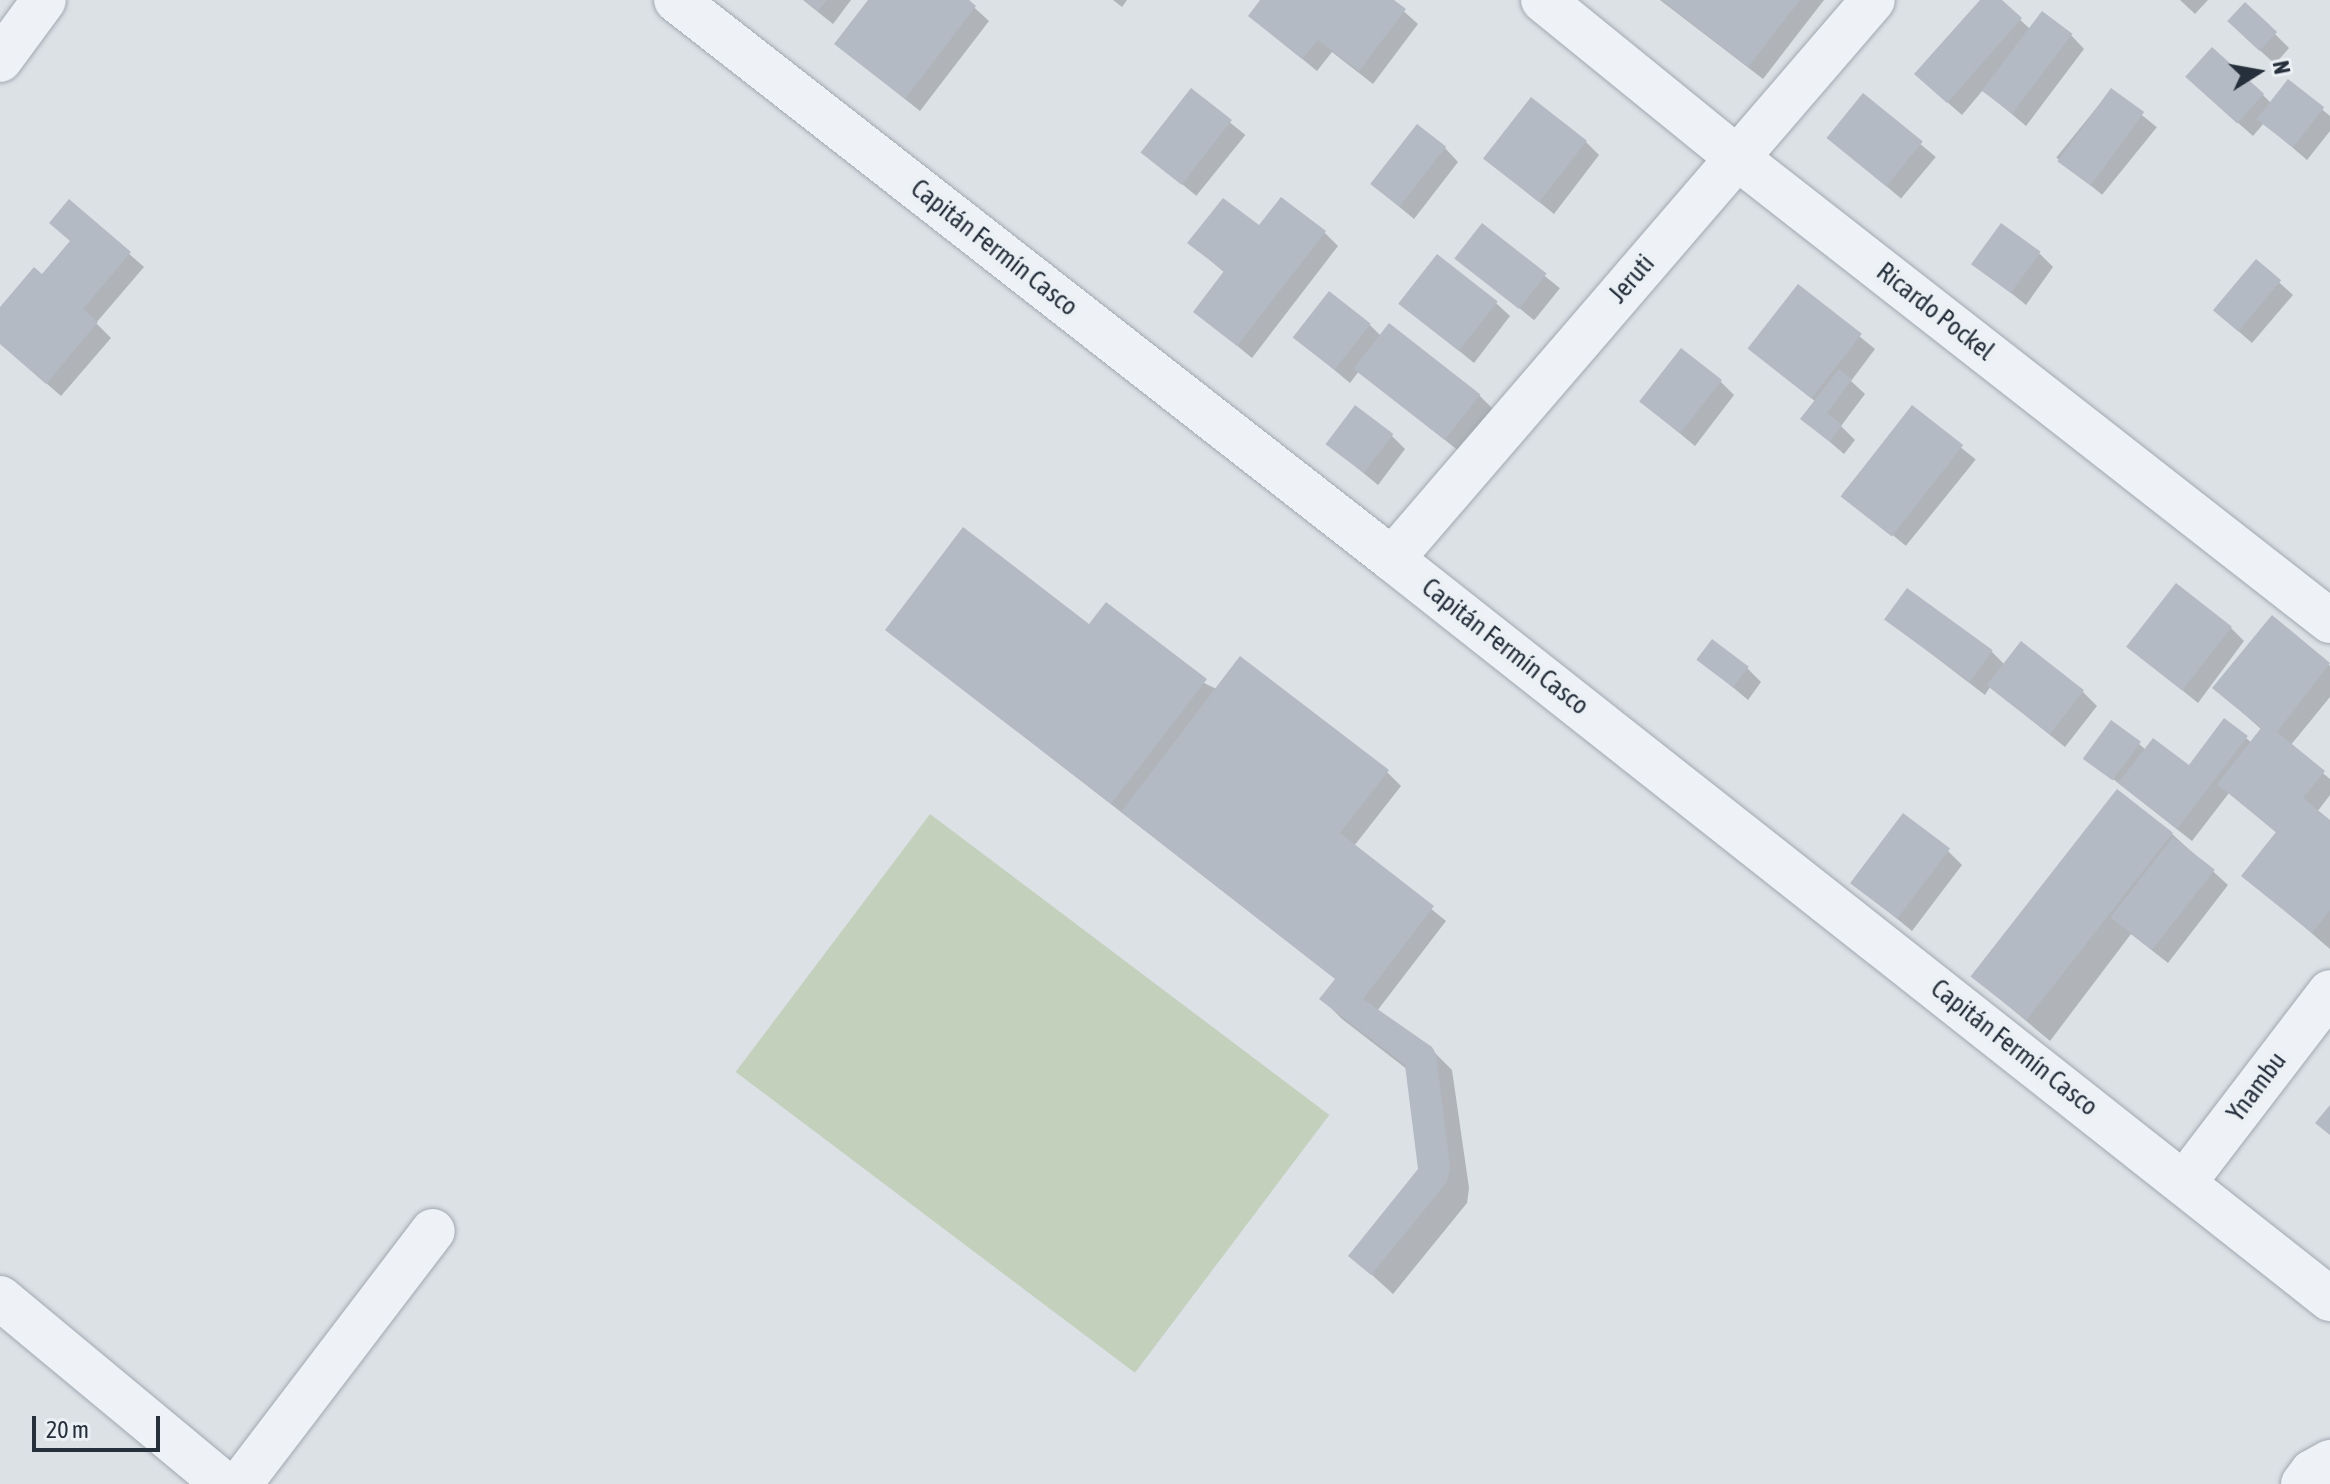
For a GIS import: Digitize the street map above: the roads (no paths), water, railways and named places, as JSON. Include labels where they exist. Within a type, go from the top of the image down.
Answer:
[{"type":"street","points":[[0,60],[44,0]]},
{"type":"street","name":"Capitán Fermín Casco","points":[[676,0],[1392,559],[2330,1299]]},
{"type":"street","name":"Ricardo Pockel","points":[[1543,0],[1736,157],[2330,621]]},
{"type":"street","name":"Jeruti","points":[[1392,559],[1873,0]]},
{"type":"street","name":"Ynambu","points":[[2184,1183],[2330,992]]},
{"type":"street","points":[[240,1484],[433,1231]]},
{"type":"street","points":[[0,1298],[224,1484]]},
{"type":"street","points":[[2303,1484],[2312,1472],[2330,1462]]}]
